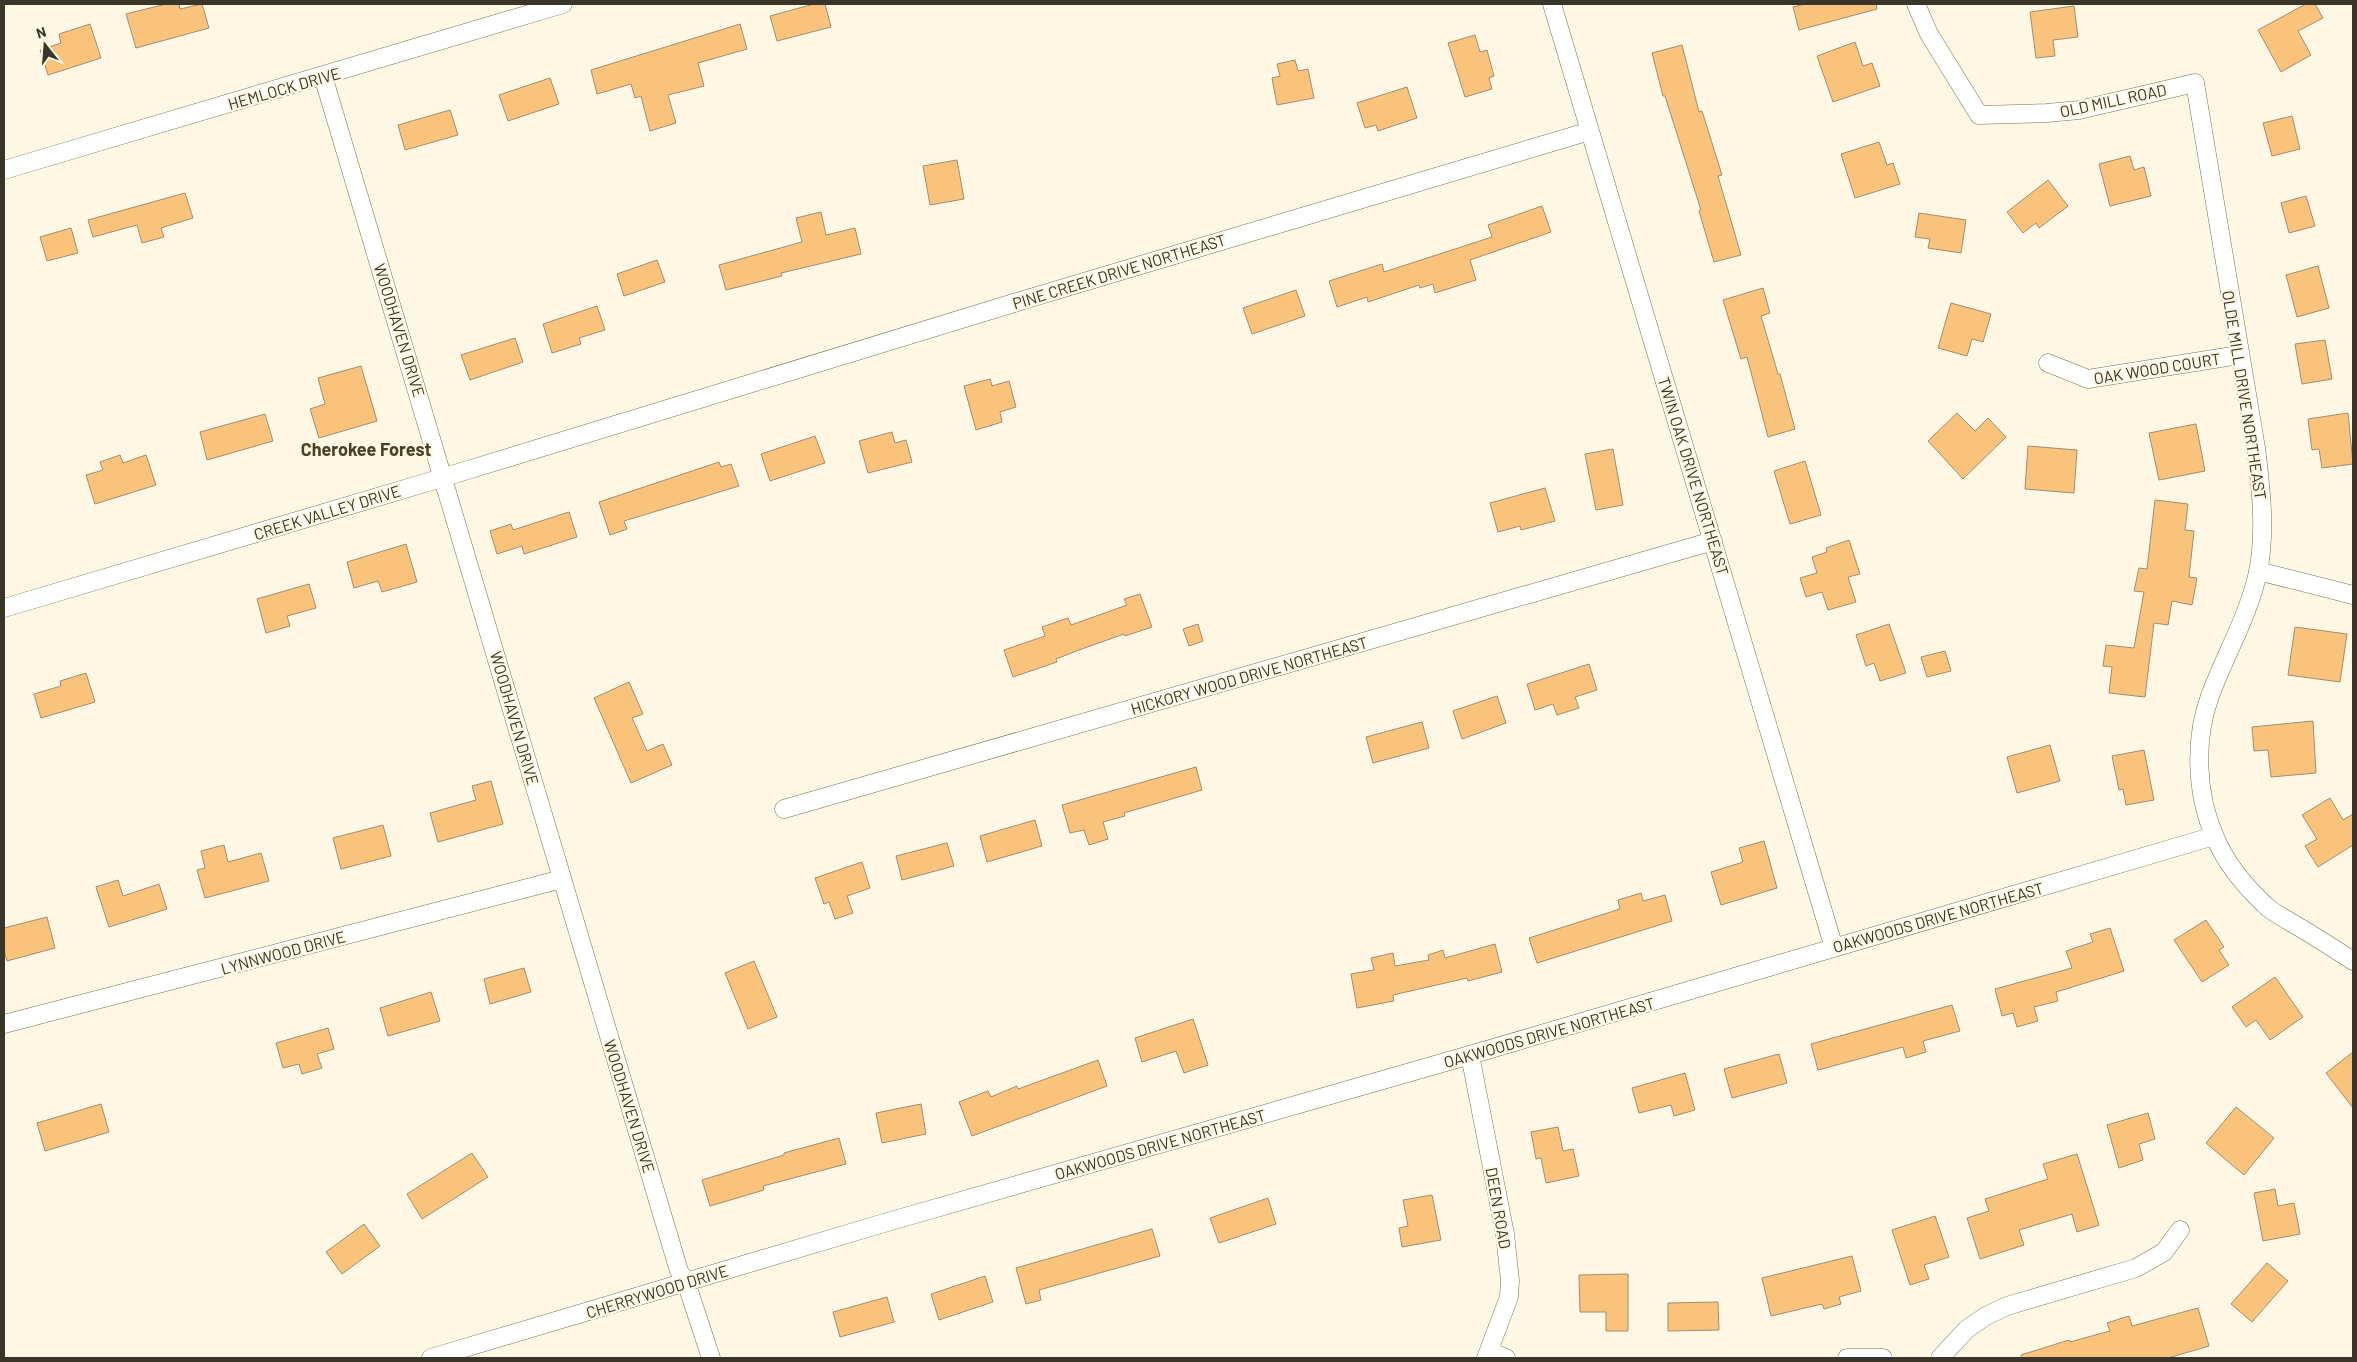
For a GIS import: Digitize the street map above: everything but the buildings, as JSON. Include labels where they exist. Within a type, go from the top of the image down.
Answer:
[{"type":"street","name":"HEMLOCK DRIVE","points":[[4,170],[563,4]]},
{"type":"street","name":"TWIN OAK DRIVE NORTHEAST","points":[[1552,4],[1834,948]]},
{"type":"street","name":"OLD MILL ROAD","points":[[1916,4],[1929,34],[1980,115],[2078,110],[2195,83]]},
{"type":"street","name":"WOODHAVEN DRIVE","points":[[324,76],[445,477],[679,1271],[686,1282],[711,1358]]},
{"type":"street","name":"OLDE MILL DRIVE NORTHEAST","points":[[2195,83],[2256,448],[2262,495],[2258,571],[2250,598],[2209,698],[2201,731],[2199,764],[2204,799],[2214,836],[2237,875],[2265,906],[2353,961]]},
{"type":"street","name":"PINE CREEK DRIVE NORTHEAST","points":[[649,414],[1590,131]]},
{"type":"street","name":"OAK WOOD COURT","points":[[2048,363],[2088,379],[2239,355]]},
{"type":"street","name":"CREEK VALLEY DRIVE","points":[[4,608],[445,477],[649,414]]},
{"type":"street","name":"HICKORY WOOD DRIVE NORTHEAST","points":[[784,810],[1713,541]]},
{"type":"street","points":[[2258,571],[2353,595]]},
{"type":"street","name":"OAKWOODS DRIVE NORTHEAST","points":[[884,1222],[1470,1055],[2214,836]]},
{"type":"street","name":"LYNNWOOD DRIVE","points":[[4,1024],[562,879]]},
{"type":"street","name":"DEEN ROAD","points":[[1470,1055],[1505,1234],[1510,1281],[1509,1297],[1488,1354]]},
{"type":"street","name":"CHERRYWOOD DRIVE","points":[[431,1358],[884,1222]]},
{"type":"street","points":[[1940,1358],[1966,1329],[1986,1316],[2007,1306],[2136,1268],[2164,1252],[2180,1230]]},
{"type":"street","points":[[1488,1354],[1506,1358]]},
{"type":"street","points":[[1847,1358],[1883,1358]]},
{"type":"district","name":"Cherokee Forest","points":[[366,449]]}]
